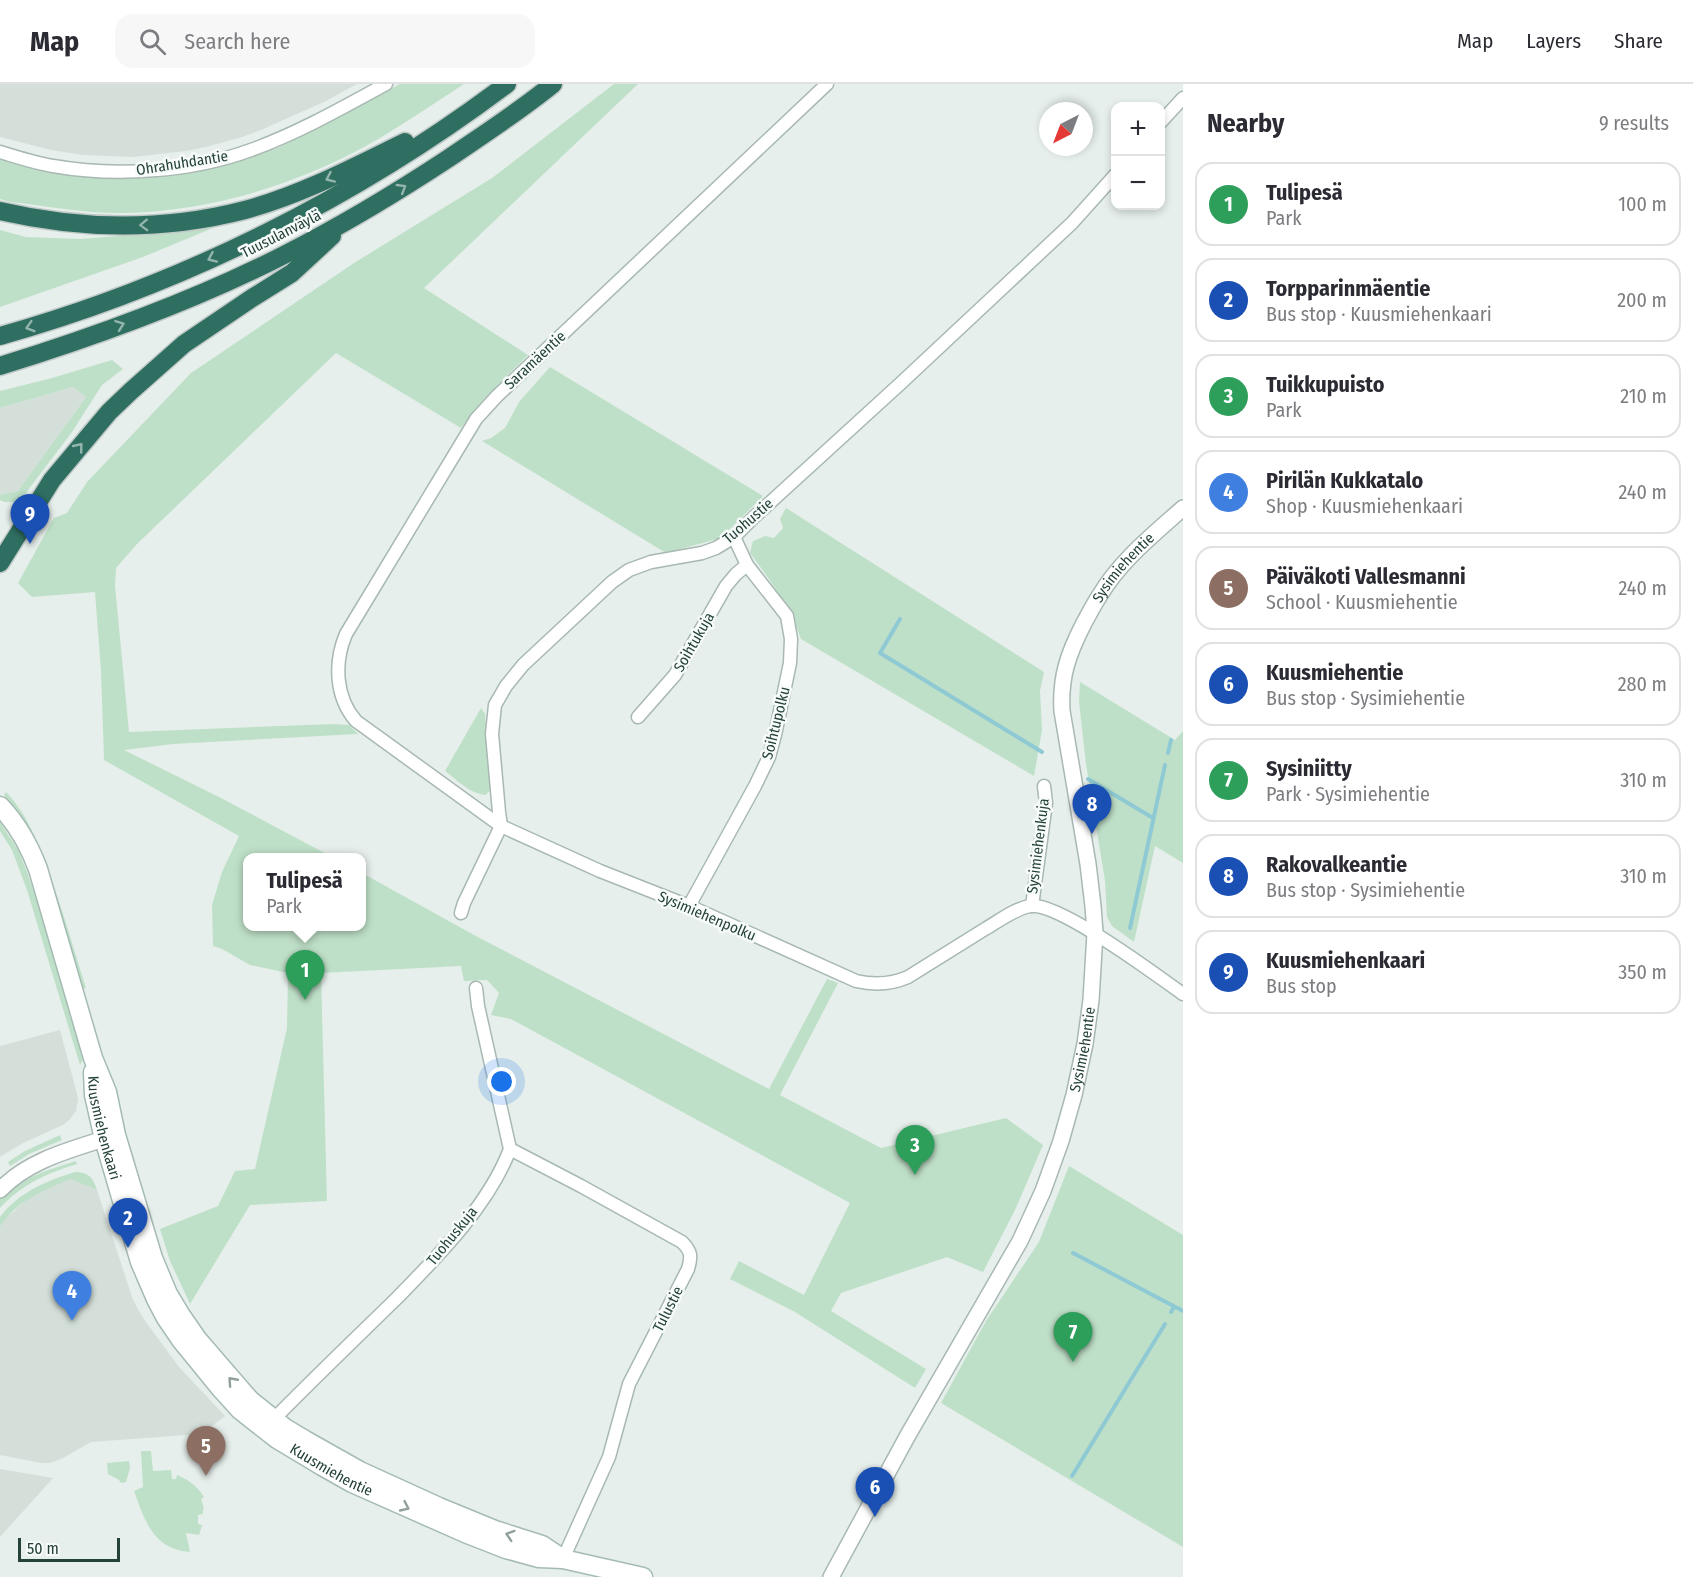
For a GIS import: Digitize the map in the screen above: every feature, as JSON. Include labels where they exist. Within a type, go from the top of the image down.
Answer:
[{"type":"highway","name":"Tuusulanväylä","points":[[0,336],[110,301],[232,249],[339,194],[394,162],[477,107],[507,84]]},
{"type":"highway","name":"Tuusulanväylä","points":[[0,366],[119,326],[194,296],[284,255],[408,184],[492,129],[553,84]]},
{"type":"highway","points":[[0,211],[67,224],[114,226],[173,224],[213,217],[247,209],[303,189],[477,107]]},
{"type":"highway","points":[[0,563],[52,480],[87,436],[123,398],[184,344],[292,273],[352,218]]},
{"type":"main road","name":"Kuusmiehenkaari","points":[[0,806],[20,831],[38,869],[93,1058],[107,1092],[110,1137],[153,1258],[162,1297]]},
{"type":"main road","name":"Kuusmiehentie","points":[[162,1297],[180,1314],[198,1340],[269,1424],[305,1440],[360,1471],[470,1521],[542,1545],[563,1559],[643,1577]]},
{"type":"street","name":"Ohrahuhdantie","points":[[0,152],[51,166],[105,171],[139,171],[219,160],[283,137],[326,117],[386,84]]},
{"type":"street","name":"Saramäentie","points":[[343,701],[338,664],[340,648],[346,634],[476,419],[497,396],[827,84]]},
{"type":"street","points":[[1165,118],[1183,98]]},
{"type":"street","name":"Tuohustie","points":[[501,826],[492,734],[495,705],[506,686],[523,665],[612,582],[629,570],[651,562],[702,554],[734,537],[1067,227],[1111,179]]},
{"type":"street","name":"Sysimiehentie","points":[[831,1577],[925,1405],[1020,1241],[1043,1191],[1064,1132],[1085,1044],[1091,1000],[1095,933],[1088,864],[1062,711],[1061,695],[1067,660],[1072,645],[1106,586],[1134,554],[1183,508]]},
{"type":"street","name":"Soihtupolku","points":[[689,906],[769,757],[790,663],[791,639],[787,616],[747,565],[734,537]]},
{"type":"street","name":"Soihtukuja","points":[[638,717],[675,675],[726,586],[747,565]]},
{"type":"street","name":"Sysimiehenpolku","points":[[343,701],[356,721],[501,826],[600,871],[689,906],[856,981],[872,985],[898,982],[1012,913],[1032,906]]},
{"type":"street","name":"Sysimiehenkuja","points":[[1032,906],[1046,803],[1044,786]]},
{"type":"street","points":[[461,913],[501,826]]},
{"type":"street","points":[[1032,906],[1043,907],[1095,933],[1183,994]]},
{"type":"street","points":[[476,988],[510,1149]]},
{"type":"street","points":[[0,1190],[7,1182],[28,1168],[48,1158],[110,1137]]},
{"type":"street","name":"Tuohuskuja","points":[[269,1424],[431,1263],[459,1231],[484,1196],[510,1149]]},
{"type":"street","name":"Tulustie","points":[[510,1149],[682,1242],[689,1249],[692,1258],[629,1384],[609,1456],[563,1559]]},
{"type":"shaded area","points":[[0,84],[357,84],[326,101],[242,137],[186,151],[133,157],[83,155],[51,150],[0,137]]},
{"type":"shaded area","points":[[73,387],[86,397],[18,491],[0,495],[0,408]]},
{"type":"shaded area","points":[[60,1030],[77,1094],[76,1111],[63,1125],[23,1143],[0,1157],[0,1046]]},
{"type":"shaded area","points":[[72,1178],[97,1190],[133,1300],[143,1318],[179,1367],[225,1416],[201,1434],[91,1442],[63,1458],[50,1463],[41,1463],[0,1455],[0,1227],[5,1219],[30,1197]]},
{"type":"shaded area","points":[[0,1469],[53,1478],[0,1537]]},
{"type":"green space","points":[[400,84],[464,84],[391,132],[351,154],[257,192],[191,207],[124,213],[68,209],[0,199],[0,159],[76,176],[126,179],[178,175],[223,165],[280,147]]},
{"type":"green space","points":[[614,84],[638,84],[424,288],[528,355],[484,399],[461,428],[336,353],[137,544],[116,568],[115,586],[129,732],[333,724],[349,725],[358,734],[173,744],[124,750],[324,853],[243,853],[243,931],[366,931],[366,875],[474,935],[769,1089],[827,979],[838,983],[780,1095],[881,1148],[1006,1118],[1043,1145],[1015,1210],[983,1272],[947,1257],[841,1293],[831,1311],[926,1369],[915,1388],[795,1312],[730,1279],[739,1261],[804,1295],[850,1203],[511,1019],[491,1015],[499,993],[487,980],[464,981],[461,966],[321,973],[327,1201],[250,1205],[190,1304],[170,1261],[160,1229],[218,1206],[235,1171],[255,1169],[287,1028],[288,973],[250,965],[213,946],[212,905],[222,872],[239,836],[104,760],[95,592],[32,597],[18,583],[54,518],[67,513],[87,482],[191,373],[354,263],[492,178]]},
{"type":"green space","points":[[213,228],[143,257],[0,307],[0,230],[26,237],[81,239]]},
{"type":"green space","points":[[112,360],[123,369],[102,385],[72,432],[19,502],[0,500],[0,495],[18,491],[86,397],[73,387],[0,408],[0,391]]},
{"type":"green space","points":[[550,367],[763,496],[721,538],[666,553],[482,441],[491,438],[505,428],[519,402]]},
{"type":"green space","points":[[786,508],[1044,672],[1040,691],[1042,730],[1034,776],[801,639],[785,605],[750,553],[753,541],[765,536],[774,538],[783,528],[780,519]]},
{"type":"green space","points":[[1080,682],[1175,740],[1183,731],[1183,863],[1155,846],[1134,942],[1112,926],[1107,917],[1105,881],[1086,764],[1079,702]]},
{"type":"green space","points":[[481,708],[485,714],[491,790],[485,795],[468,789],[445,771]]},
{"type":"green space","points":[[6,792],[32,830],[41,851],[86,988],[82,989],[31,837],[18,813],[4,795]]},
{"type":"green space","points":[[0,822],[19,852],[39,907],[83,1059],[80,1065],[27,890],[12,850],[0,831]]},
{"type":"green space","points":[[60,1135],[62,1140],[29,1154],[10,1166],[8,1162],[25,1151]]},
{"type":"green space","points":[[76,1161],[77,1164],[55,1171],[26,1186],[0,1208],[1,1197],[19,1184],[45,1171]]},
{"type":"green space","points":[[1069,1166],[1183,1235],[1183,1547],[941,1403],[986,1321],[1039,1242]]},
{"type":"green space","points":[[75,1172],[89,1176],[97,1190],[71,1179],[22,1203],[0,1227],[0,1217],[24,1194],[54,1179]]},
{"type":"green space","points":[[141,1451],[151,1451],[153,1471],[171,1470],[172,1479],[176,1479],[177,1475],[185,1479],[204,1497],[201,1499],[203,1514],[198,1515],[198,1524],[202,1525],[199,1535],[186,1533],[190,1552],[177,1550],[159,1539],[152,1532],[142,1513],[134,1491],[143,1487]]},
{"type":"green space","points":[[129,1461],[130,1468],[126,1482],[121,1483],[108,1474],[107,1463]]},
{"type":"waterway","points":[[900,619],[880,653],[1042,752]]},
{"type":"waterway","points":[[1168,753],[1171,740]]},
{"type":"waterway","points":[[1130,928],[1165,765]]},
{"type":"waterway","points":[[1088,779],[1153,818]]},
{"type":"waterway","points":[[1073,1253],[1183,1311]]},
{"type":"waterway","points":[[1171,1312],[1174,1307]]},
{"type":"waterway","points":[[1072,1476],[1165,1324]]},
{"type":"place","name":"Kuusmiehenkaari","points":[[30,544]]},
{"type":"place","name":"Rakovalkeantie","points":[[1092,834]]},
{"type":"place","name":"Tulipesä","points":[[305,1000]]},
{"type":"place","name":"Tuikkupuisto","points":[[915,1175]]},
{"type":"place","name":"Torpparinmäentie","points":[[128,1248]]},
{"type":"place","name":"Pirilän Kukkatalo","points":[[72,1321]]},
{"type":"place","name":"Sysiniitty","points":[[1073,1362]]},
{"type":"place","name":"Päiväkoti Vallesmanni","points":[[206,1476]]},
{"type":"place","name":"Kuusmiehentie","points":[[875,1517]]}]
